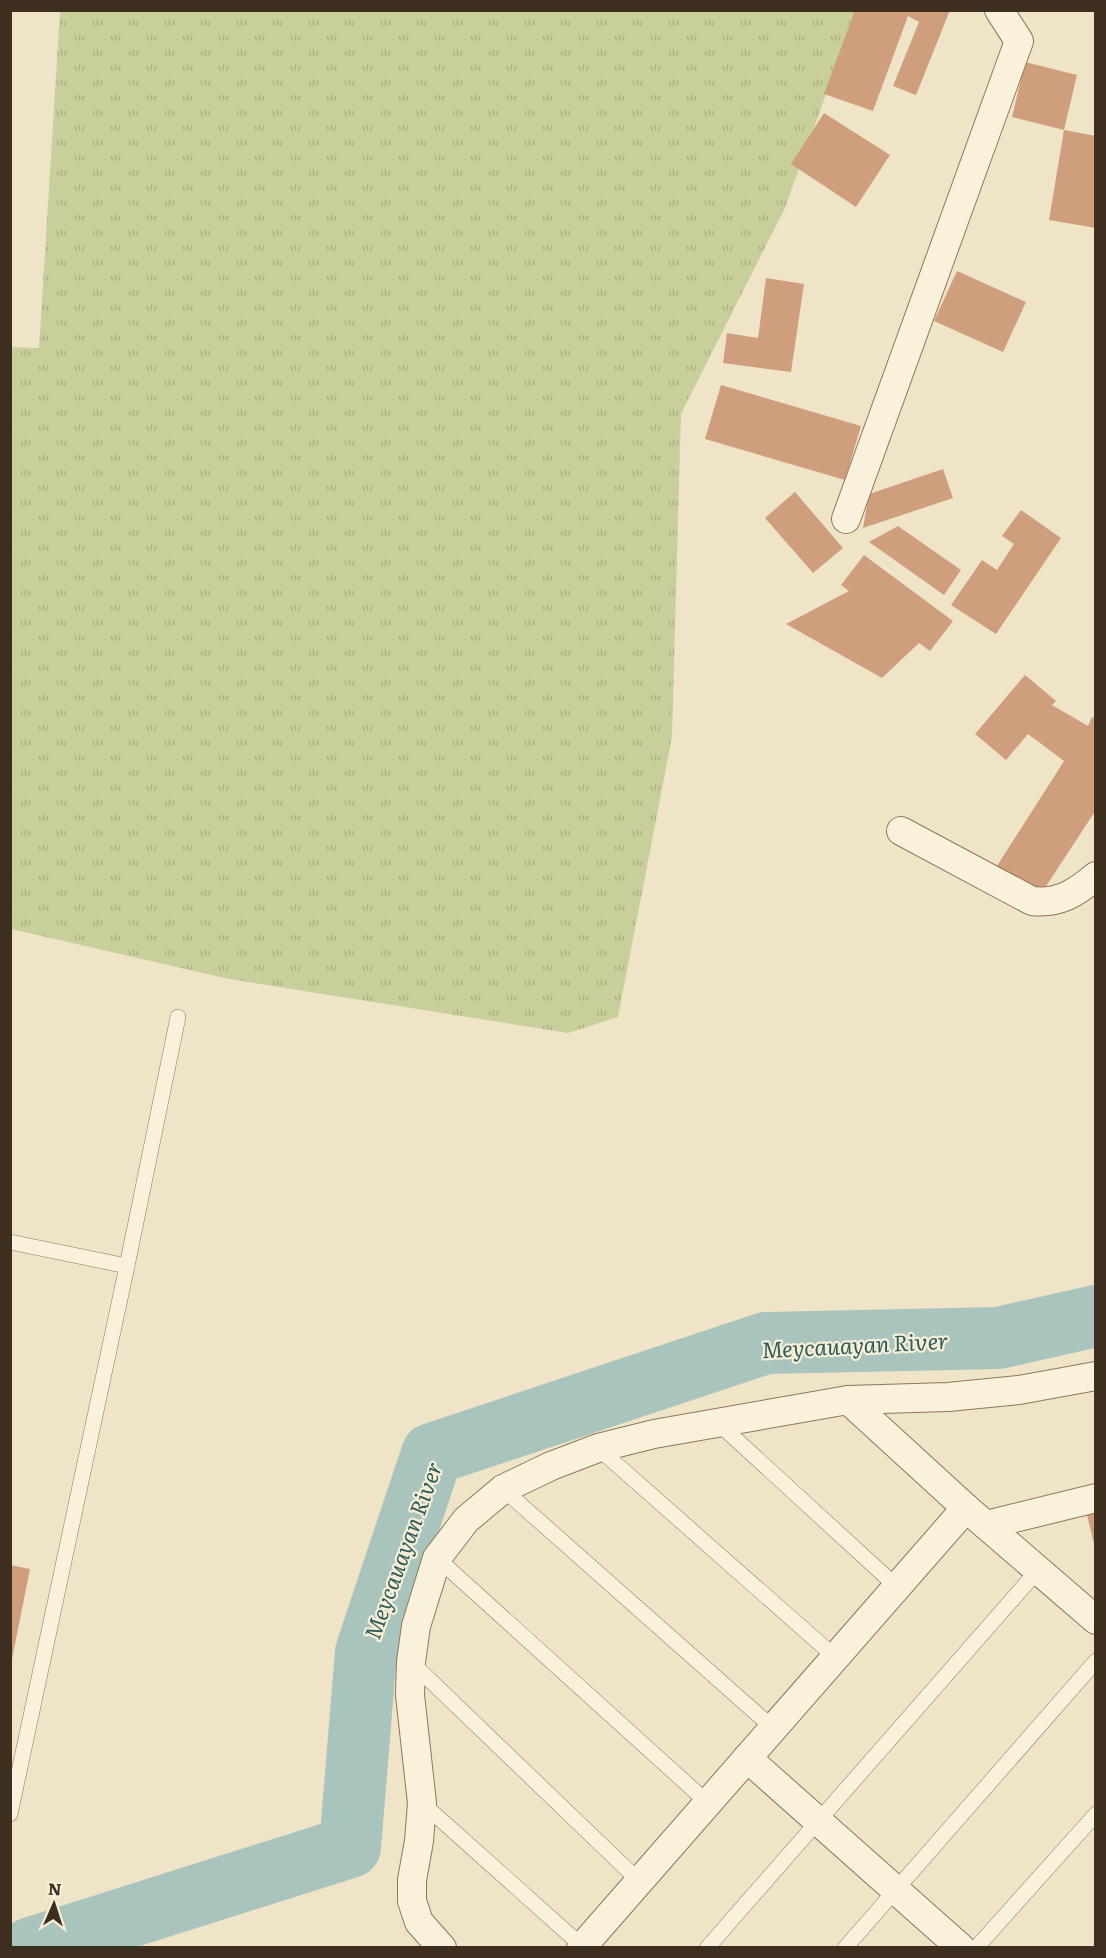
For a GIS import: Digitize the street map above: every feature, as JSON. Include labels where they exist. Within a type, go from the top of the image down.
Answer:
[{"type":"street","points":[[846,519],[1018,41],[999,10]]},
{"type":"street","points":[[901,831],[1032,901],[1044,902],[1066,898],[1095,876]]},
{"type":"street","points":[[442,1947],[419,1922],[412,1900],[412,1880],[419,1841],[422,1803],[410,1695],[411,1662],[416,1626],[437,1558],[466,1520],[503,1489],[551,1466],[598,1448],[717,1422],[848,1400],[948,1397],[1019,1390],[1095,1376]]},
{"type":"street","points":[[848,1400],[1095,1620]]},
{"type":"street","points":[[581,1947],[897,1587],[976,1516],[1095,1498]]},
{"type":"street","points":[[747,1758],[961,1947]]},
{"type":"lane","points":[[10,1814],[178,1017]]},
{"type":"lane","points":[[10,1242],[127,1266]]},
{"type":"lane","points":[[717,1422],[897,1587]]},
{"type":"lane","points":[[598,1448],[836,1657]]},
{"type":"lane","points":[[503,1489],[773,1728]]},
{"type":"lane","points":[[437,1558],[708,1803]]},
{"type":"lane","points":[[706,1947],[1039,1569]]},
{"type":"lane","points":[[845,1947],[1095,1661]]},
{"type":"lane","points":[[411,1662],[639,1881]]},
{"type":"lane","points":[[422,1803],[581,1947]]},
{"type":"lane","points":[[976,1947],[1095,1814]]},
{"type":"green space","points":[[60,11],[856,11],[785,208],[681,414],[672,737],[618,1017],[568,1033],[229,979],[11,929],[11,347],[39,348]]},
{"type":"building","points":[[855,10],[950,10],[916,95],[893,86],[919,22],[908,16],[873,111],[824,94]]},
{"type":"building","points":[[1025,62],[1077,75],[1064,130],[1012,117]]},
{"type":"building","points":[[824,113],[890,155],[856,207],[791,164]]},
{"type":"building","points":[[1064,130],[1096,136],[1096,228],[1049,220]]},
{"type":"building","points":[[957,271],[1026,302],[1003,352],[934,321]]},
{"type":"building","points":[[766,278],[804,284],[791,372],[723,363],[727,333],[758,338]]},
{"type":"building","points":[[721,385],[861,426],[845,480],[705,439]]},
{"type":"building","points":[[943,469],[953,498],[863,528],[869,494]]},
{"type":"building","points":[[795,492],[843,548],[813,573],[765,518]]},
{"type":"building","points":[[1021,510],[1061,538],[996,634],[951,605],[982,560],[997,570],[1014,544],[1002,536]]},
{"type":"building","points":[[898,526],[961,570],[944,595],[869,542]]},
{"type":"building","points":[[864,555],[953,621],[930,651],[919,643],[882,678],[786,624],[849,591],[841,585]]},
{"type":"building","points":[[1025,675],[1056,701],[1052,705],[1088,726],[1092,717],[1096,719],[1096,810],[1039,897],[995,869],[1064,761],[1028,734],[1006,760],[975,734]]},
{"type":"building","points":[[1096,1513],[1096,1548],[1095,1548],[1087,1515]]},
{"type":"building","points":[[10,1565],[30,1569],[12,1659],[10,1659]]},
{"type":"waterway","name":"Meycauayan River","points":[[31,1948],[350,1847],[366,1652],[432,1454],[766,1343],[998,1338],[1096,1316]]}]
